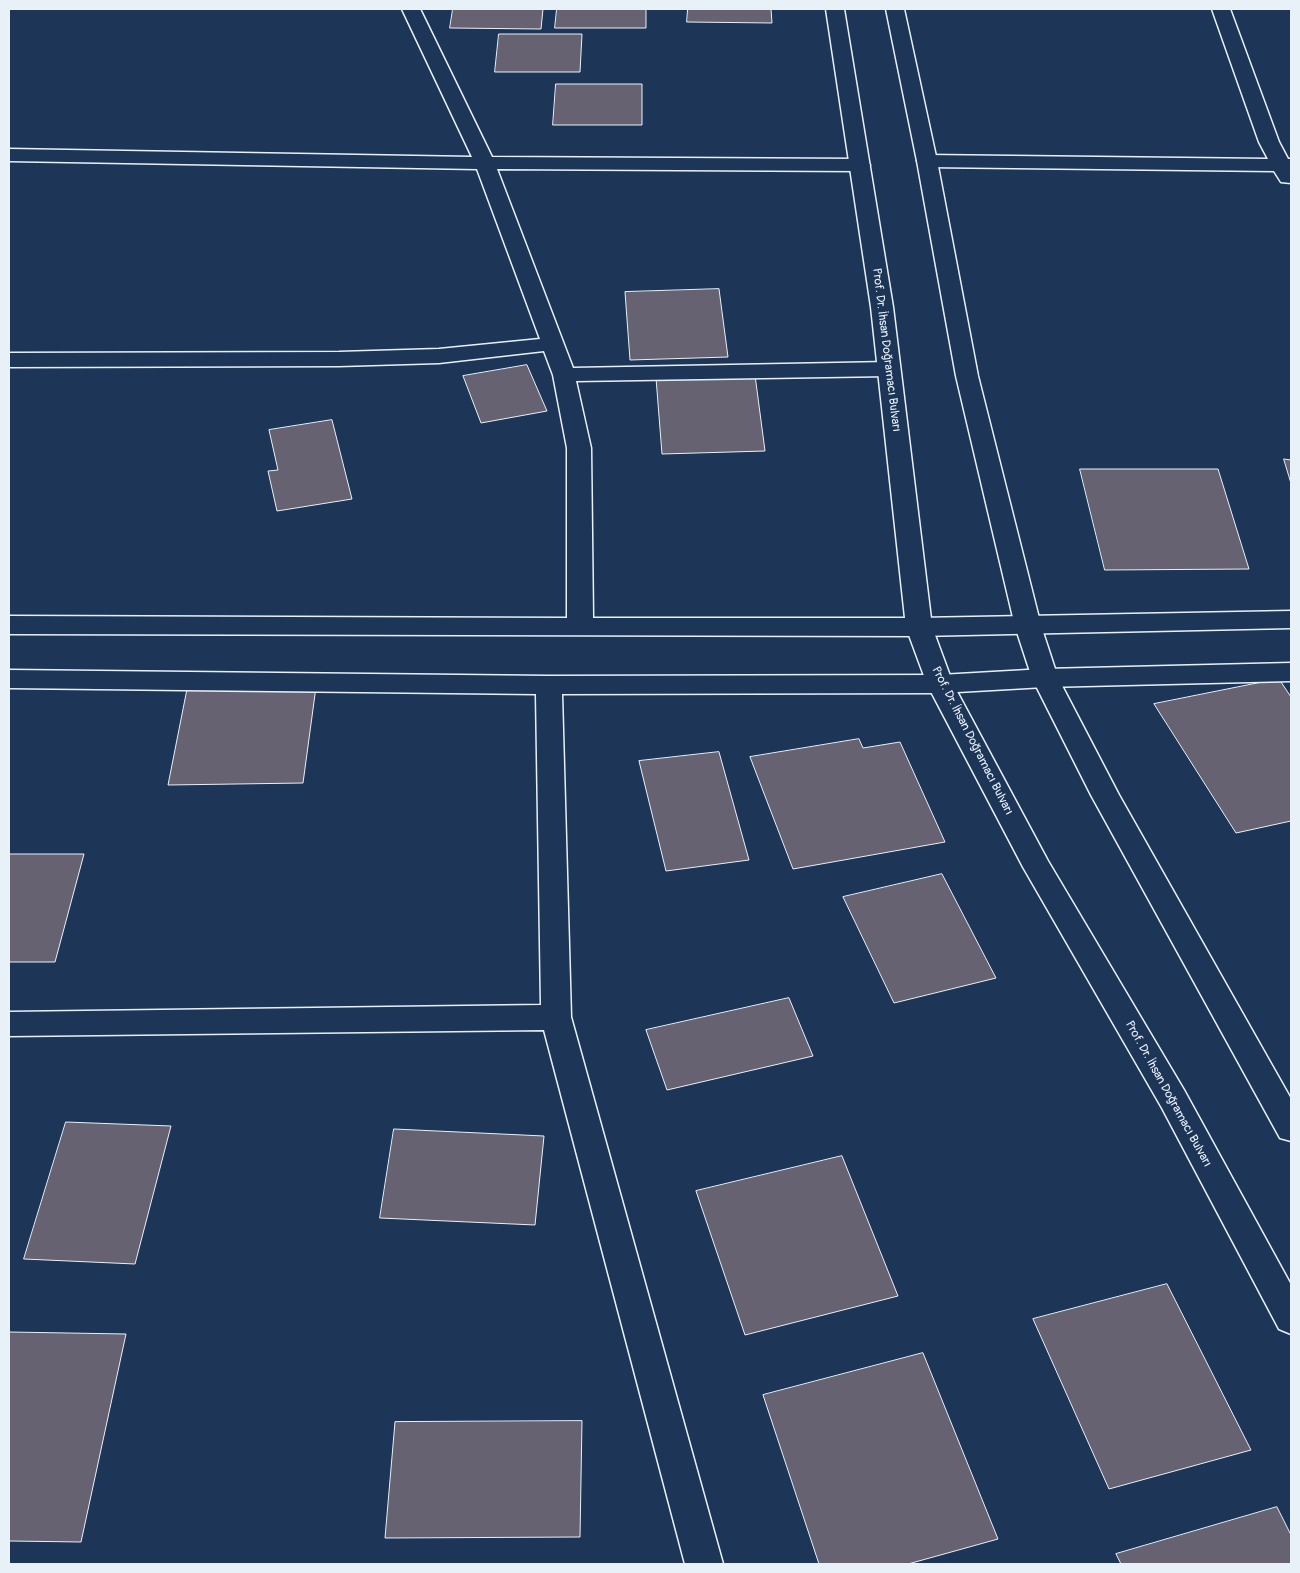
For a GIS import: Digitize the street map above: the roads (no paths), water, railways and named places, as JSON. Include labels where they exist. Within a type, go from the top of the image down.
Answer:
[{"type":"street","points":[[411,9],[486,163],[564,375],[579,448],[581,529],[580,627]]},
{"type":"street","name":"Prof. Dr. İhsan Doğramacı Bulvarı","points":[[835,9],[882,307],[919,627],[940,684],[1037,867],[1172,1099],[1291,1318]]},
{"type":"street","points":[[895,9],[927,161],[967,376],[1028,626],[1044,678],[1105,795],[1215,996],[1291,1128]]},
{"type":"street","points":[[1221,9],[1269,142],[1287,165],[1291,184]]},
{"type":"street","points":[[9,155],[486,163],[860,165]]},
{"type":"street","points":[[927,161],[1287,165]]},
{"type":"street","points":[[9,360],[348,359],[439,356],[551,344]]},
{"type":"street","points":[[564,375],[889,368]]},
{"type":"street","points":[[9,625],[919,627],[1291,619]]},
{"type":"street","points":[[9,679],[549,685],[940,684],[1044,678],[1291,672]]},
{"type":"street","points":[[549,685],[556,1018],[704,1564]]},
{"type":"street","points":[[9,1024],[556,1018]]}]
